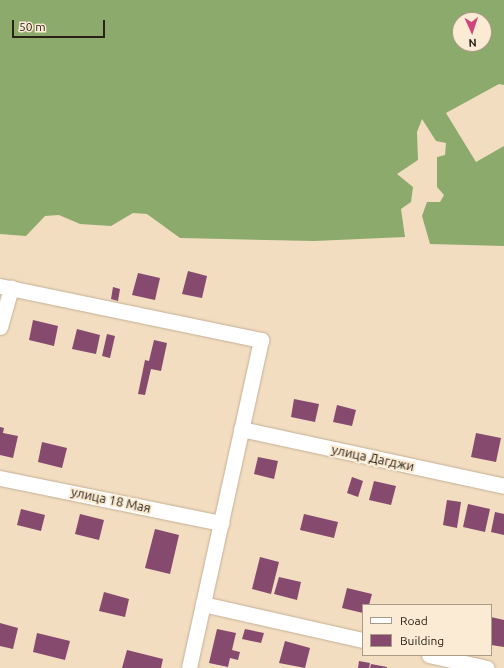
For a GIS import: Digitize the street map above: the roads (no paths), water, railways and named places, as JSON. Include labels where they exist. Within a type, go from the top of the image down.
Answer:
[{"type":"street","points":[[0,327],[5,287],[261,340],[190,668]]},
{"type":"street","name":"улица Дагджи","points":[[241,429],[504,486]]},
{"type":"street","name":"улица 18 Мая","points":[[0,478],[221,523]]},
{"type":"street","points":[[203,604],[362,640]]},
{"type":"street","points":[[433,656],[486,668]]}]
